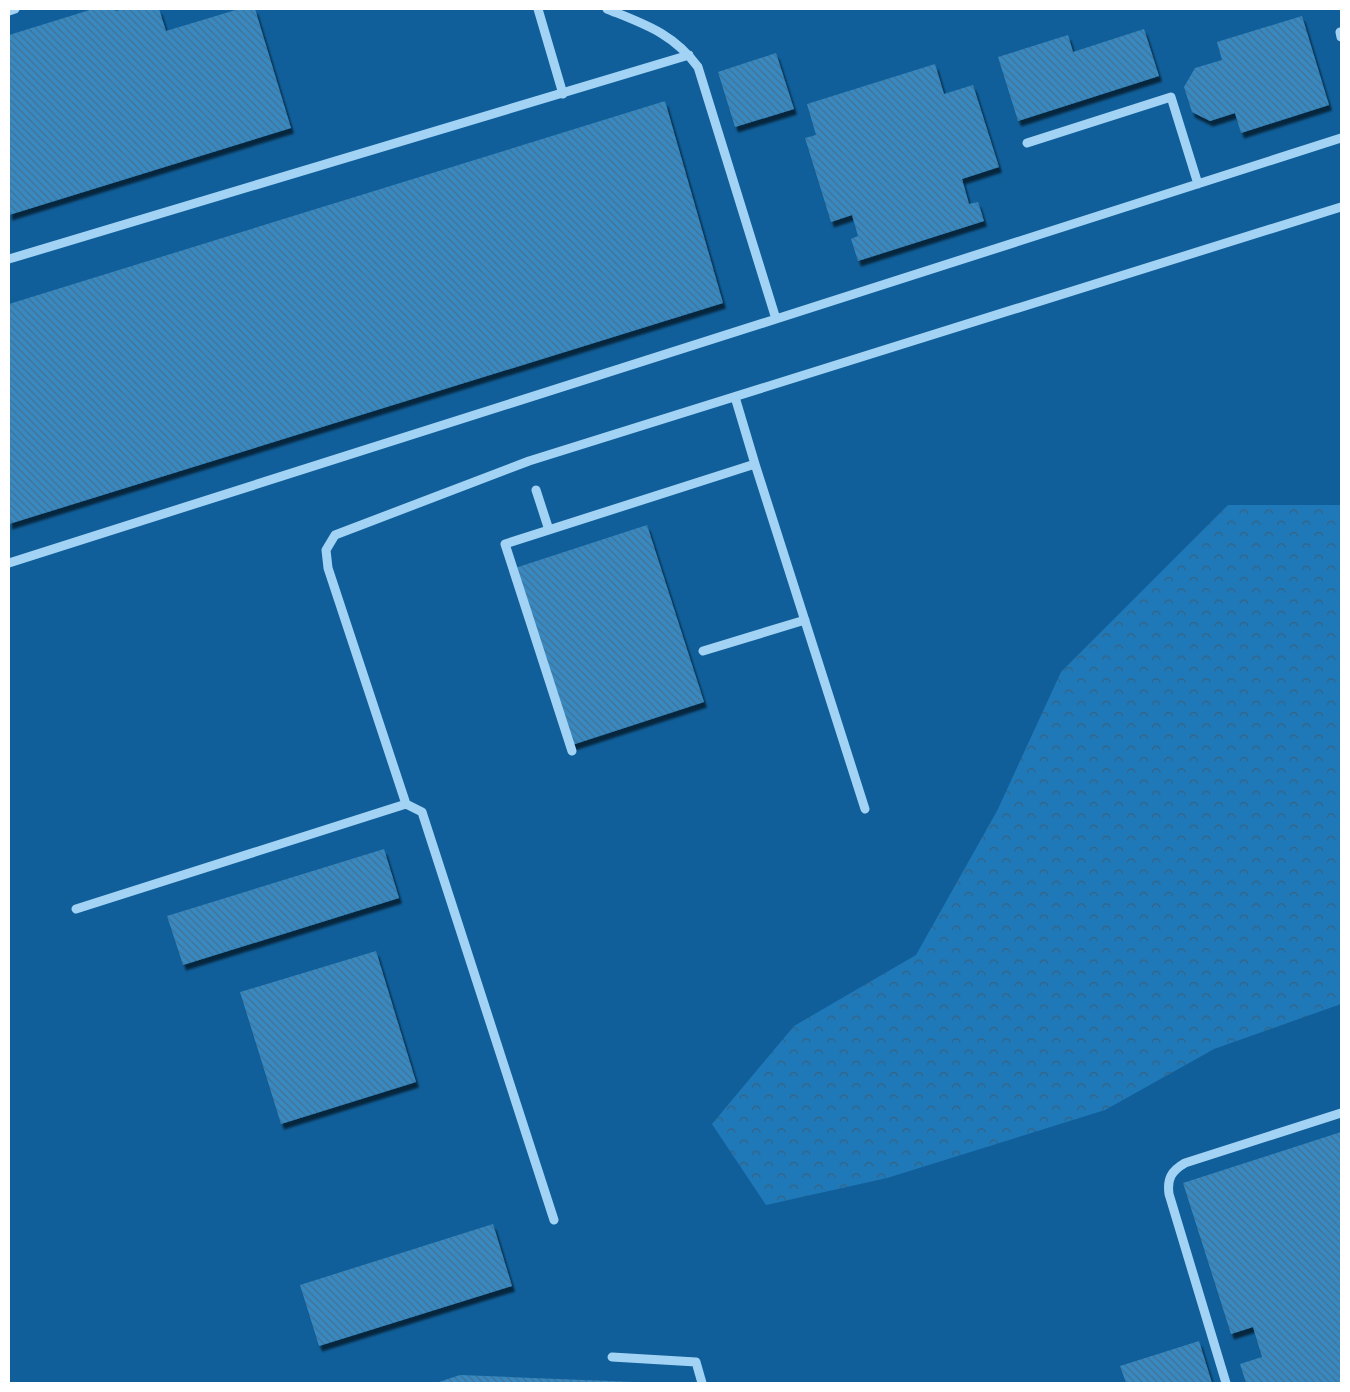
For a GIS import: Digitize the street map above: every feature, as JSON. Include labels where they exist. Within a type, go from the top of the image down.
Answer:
[{"type":"street","points":[[9,11],[15,9]]},
{"type":"street","points":[[538,9],[563,94]]},
{"type":"street","points":[[607,9],[663,32],[689,55],[703,78],[776,319]]},
{"type":"street","points":[[9,259],[689,55]]},
{"type":"street","points":[[1026,143],[1171,97],[1198,184]]},
{"type":"street","points":[[9,563],[1341,138]]},
{"type":"street","points":[[406,804],[328,568],[326,550],[335,535],[529,461],[1341,207]]},
{"type":"street","points":[[735,397],[865,809]]},
{"type":"street","points":[[572,751],[505,544],[755,464]]},
{"type":"street","points":[[536,490],[549,530]]},
{"type":"street","points":[[703,651],[804,620]]},
{"type":"street","points":[[76,909],[406,804],[422,812],[554,1220]]},
{"type":"street","points":[[1226,1383],[1169,1194],[1168,1184],[1170,1175],[1185,1163],[1341,1113]]},
{"type":"street","points":[[612,1357],[696,1362],[702,1376],[702,1383]]},
{"type":"green space","points":[[1228,505],[1341,505],[1341,1004],[1214,1049],[1105,1110],[887,1178],[766,1205],[712,1124],[794,1026],[916,955],[997,811],[1061,672]]},
{"type":"building","points":[[93,9],[115,9],[116,11],[124,9],[159,9],[166,31],[239,9],[255,9],[291,128],[9,215],[9,35]]},
{"type":"building","points":[[1302,16],[1329,105],[1241,133],[1235,113],[1210,121],[1192,112],[1184,87],[1195,68],[1222,60],[1217,42]]},
{"type":"building","points":[[1144,29],[1159,76],[1018,121],[998,57],[1068,35],[1073,52]]},
{"type":"building","points":[[776,53],[794,109],[735,127],[718,72]]},
{"type":"building","points":[[935,64],[944,94],[973,85],[999,167],[962,179],[969,204],[978,202],[984,221],[858,261],[851,239],[858,236],[852,215],[831,222],[805,138],[816,135],[807,104]]},
{"type":"building","points":[[665,101],[723,303],[9,524],[9,304]]},
{"type":"building","points":[[647,525],[704,702],[572,745],[515,568]]},
{"type":"building","points":[[384,849],[399,898],[183,965],[167,916]]},
{"type":"building","points":[[376,951],[416,1082],[281,1124],[240,992]]},
{"type":"building","points":[[1341,1132],[1341,1383],[1246,1383],[1240,1364],[1262,1357],[1253,1327],[1231,1334],[1183,1183]]},
{"type":"building","points":[[493,1224],[512,1286],[319,1346],[300,1285]]},
{"type":"building","points":[[1199,1341],[1212,1383],[1126,1383],[1120,1366]]},
{"type":"building","points":[[460,1375],[635,1382],[635,1383],[436,1383]]}]
